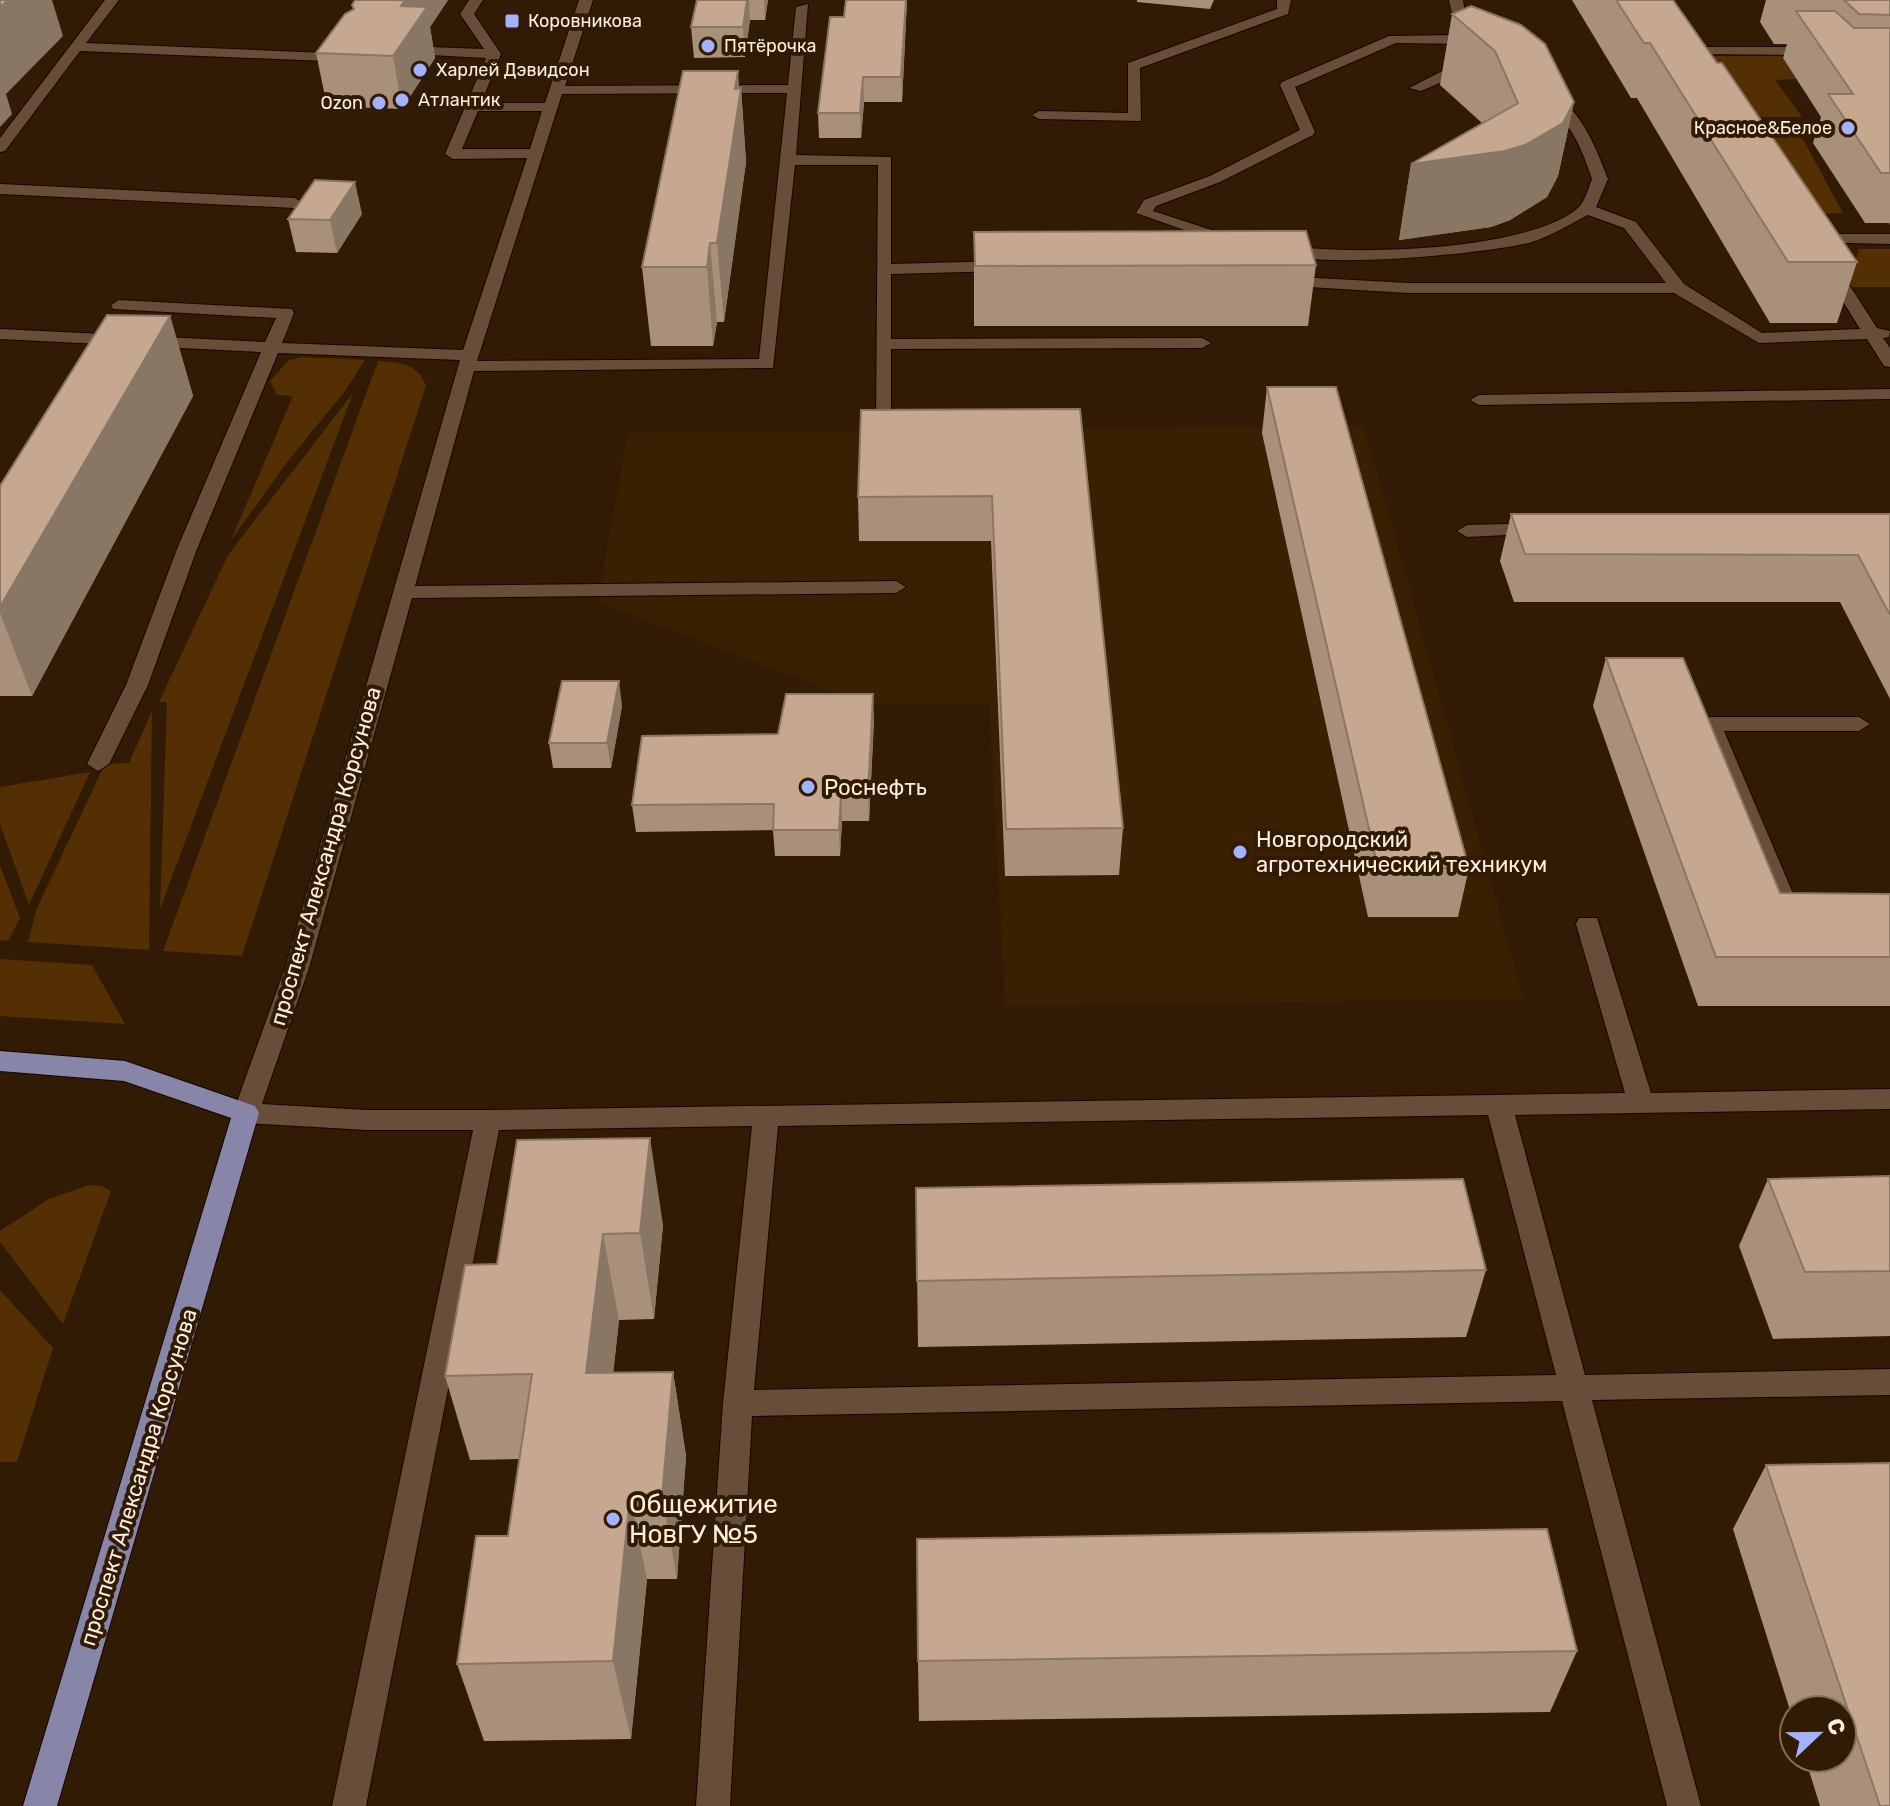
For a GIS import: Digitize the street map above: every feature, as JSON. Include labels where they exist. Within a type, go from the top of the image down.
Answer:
[{"type":"main road","points":[[0,1061],[125,1071],[246,1113]]},
{"type":"main road","name":"проспект Александра Корсунова","points":[[40,1806],[246,1113]]},
{"type":"street","points":[[0,148],[112,0]]},
{"type":"street","points":[[476,0],[467,14],[494,54]]},
{"type":"street","name":"проспект Александра Корсунова","points":[[246,1113],[297,968],[469,360],[533,153],[586,0]]},
{"type":"street","points":[[1039,115],[1136,118],[1133,66],[1283,11],[1284,0]]},
{"type":"street","points":[[1416,88],[1472,68],[1456,0]]},
{"type":"street","points":[[0,334],[469,360],[767,364],[803,7]]},
{"type":"street","points":[[1465,39],[1394,39],[1287,85],[1308,132],[1215,179],[1150,203],[1144,213],[1227,240],[1308,254],[1475,248],[1529,238],[1587,209],[1600,179],[1585,140],[1561,105],[1533,94]]},
{"type":"street","points":[[1707,73],[1690,46],[1827,51],[1833,60]]},
{"type":"street","points":[[76,47],[354,59]]},
{"type":"street","points":[[429,51],[494,54]]},
{"type":"street","points":[[494,54],[453,154],[533,153]]},
{"type":"street","points":[[555,90],[794,89]]},
{"type":"street","points":[[472,107],[549,107]]},
{"type":"street","points":[[787,160],[886,160],[882,423]]},
{"type":"street","points":[[0,189],[295,203]]},
{"type":"street","points":[[1587,209],[1630,225],[1678,288],[1759,338],[1890,333]]},
{"type":"street","points":[[1890,239],[1808,232],[1890,362]]},
{"type":"street","points":[[883,269],[1023,267]]},
{"type":"street","points":[[1256,279],[1408,288],[1678,288]]},
{"type":"street","points":[[98,764],[137,685],[187,549],[274,349],[286,313],[119,305]]},
{"type":"street","points":[[883,344],[1202,343]]},
{"type":"street","points":[[1479,400],[1890,394]]},
{"type":"street","points":[[1467,531],[1561,529]]},
{"type":"street","points":[[401,592],[896,587]]},
{"type":"street","points":[[1830,904],[1786,904],[1710,724],[1859,724]]},
{"type":"street","points":[[1588,924],[1641,1103]]},
{"type":"street","points":[[246,1113],[367,1120],[488,1120],[1890,1099]]},
{"type":"street","points":[[1499,1105],[1684,1806]]},
{"type":"street","points":[[713,1806],[738,1403],[766,1115]]},
{"type":"street","points":[[349,1806],[488,1120]]},
{"type":"street","points":[[738,1403],[1890,1382]]},
{"type":"shaded area","points":[[1708,56],[1781,56],[1798,79],[1775,80],[1802,117],[1747,117]]},
{"type":"shaded area","points":[[1754,130],[1798,130],[1843,213],[1807,214]]},
{"type":"shaded area","points":[[1859,249],[1890,249],[1890,287],[1848,287]]},
{"type":"shaded area","points":[[301,357],[365,360],[345,391],[288,461],[231,540],[293,396],[277,395],[270,381],[288,361]]},
{"type":"shaded area","points":[[378,361],[408,366],[418,373],[426,386],[242,956],[163,951]]},
{"type":"shaded area","points":[[353,393],[160,909],[167,702],[159,702],[228,555]]},
{"type":"shaded area","name":"Новгородский агротехнический техникум","points":[[1364,425],[1524,999],[1005,1006],[989,703],[864,704],[597,602],[628,433]]},
{"type":"shaded area","points":[[152,711],[149,950],[28,942],[36,910],[105,764],[129,763]]},
{"type":"shaded area","points":[[90,772],[29,905],[0,824],[0,787]]},
{"type":"shaded area","points":[[0,865],[20,918],[8,941],[0,940]]},
{"type":"shaded area","points":[[0,959],[92,965],[125,1024],[0,1016]]},
{"type":"shaded area","points":[[89,1185],[111,1191],[63,1324],[0,1242],[0,1231],[49,1199]]},
{"type":"shaded area","points":[[0,1290],[53,1348],[17,1462],[0,1462]]},
{"type":"building","points":[[355,0],[405,0],[401,6],[427,7],[393,56],[316,53],[345,14],[354,9],[352,5]]},
{"type":"building","points":[[697,0],[747,0],[743,27],[691,27]]},
{"type":"building","points":[[846,0],[906,0],[901,77],[863,77],[860,113],[818,113],[830,17],[844,17]]},
{"type":"building","points":[[1616,0],[1673,0],[1717,63],[1722,63],[1857,262],[1788,262],[1650,43],[1644,43]]},
{"type":"building","points":[[1844,0],[1890,0],[1890,15],[1859,14]]},
{"type":"building","points":[[1471,6],[1521,25],[1545,44],[1574,102],[1563,123],[1525,145],[1505,151],[1411,164],[1518,103],[1495,51],[1452,14]]},
{"type":"building","points":[[1796,11],[1835,11],[1854,28],[1890,28],[1890,173],[1881,173],[1828,94],[1853,94]]},
{"type":"building","points":[[683,71],[738,71],[735,89],[741,88],[717,243],[710,243],[707,267],[642,267]]},
{"type":"building","points":[[315,180],[355,182],[330,220],[288,219]]},
{"type":"building","points":[[1306,231],[1316,265],[975,266],[974,232]]},
{"type":"building","points":[[107,315],[170,316],[0,607],[0,486]]},
{"type":"building","points":[[1267,387],[1336,387],[1469,868],[1378,868]]},
{"type":"building","points":[[1080,409],[1123,828],[1006,829],[992,496],[858,497],[861,410]]},
{"type":"building","points":[[1511,514],[1890,514],[1890,615],[1858,555],[1525,554]]},
{"type":"building","points":[[1606,658],[1683,658],[1780,893],[1890,894],[1890,957],[1716,957]]},
{"type":"building","points":[[562,681],[619,681],[607,743],[549,743]]},
{"type":"building","points":[[786,694],[873,694],[868,795],[841,795],[839,830],[773,830],[774,804],[632,805],[642,736],[778,734]]},
{"type":"building","points":[[650,1138],[640,1233],[603,1234],[586,1373],[673,1372],[662,1497],[630,1497],[613,1661],[457,1664],[476,1536],[508,1536],[532,1374],[445,1376],[465,1265],[497,1264],[517,1140]]},
{"type":"building","points":[[1890,1176],[1890,1271],[1805,1272],[1768,1179]]},
{"type":"building","points":[[1463,1179],[1486,1270],[917,1281],[916,1188]]},
{"type":"building","points":[[1890,1463],[1890,1806],[1880,1806],[1858,1740],[1858,1694],[1843,1694],[1766,1465]]},
{"type":"building","points":[[1547,1529],[1577,1651],[918,1661],[917,1539]]},
{"type":"place","name":"Коровникова","points":[[512,21]]},
{"type":"place","name":"Пятёрочка","points":[[708,46]]},
{"type":"place","name":"Харлей Дэвидсон","points":[[420,70]]},
{"type":"place","name":"Атлантик","points":[[402,100]]},
{"type":"place","name":"Ozon","points":[[379,103]]},
{"type":"place","name":"Красное&Белое","points":[[1848,128]]},
{"type":"place","name":"Роснефть","points":[[808,787]]},
{"type":"place","name":"Новгородский агротехнический техникум","points":[[1240,852]]},
{"type":"place","name":"Общежитие НовГУ №5","points":[[613,1519]]}]
